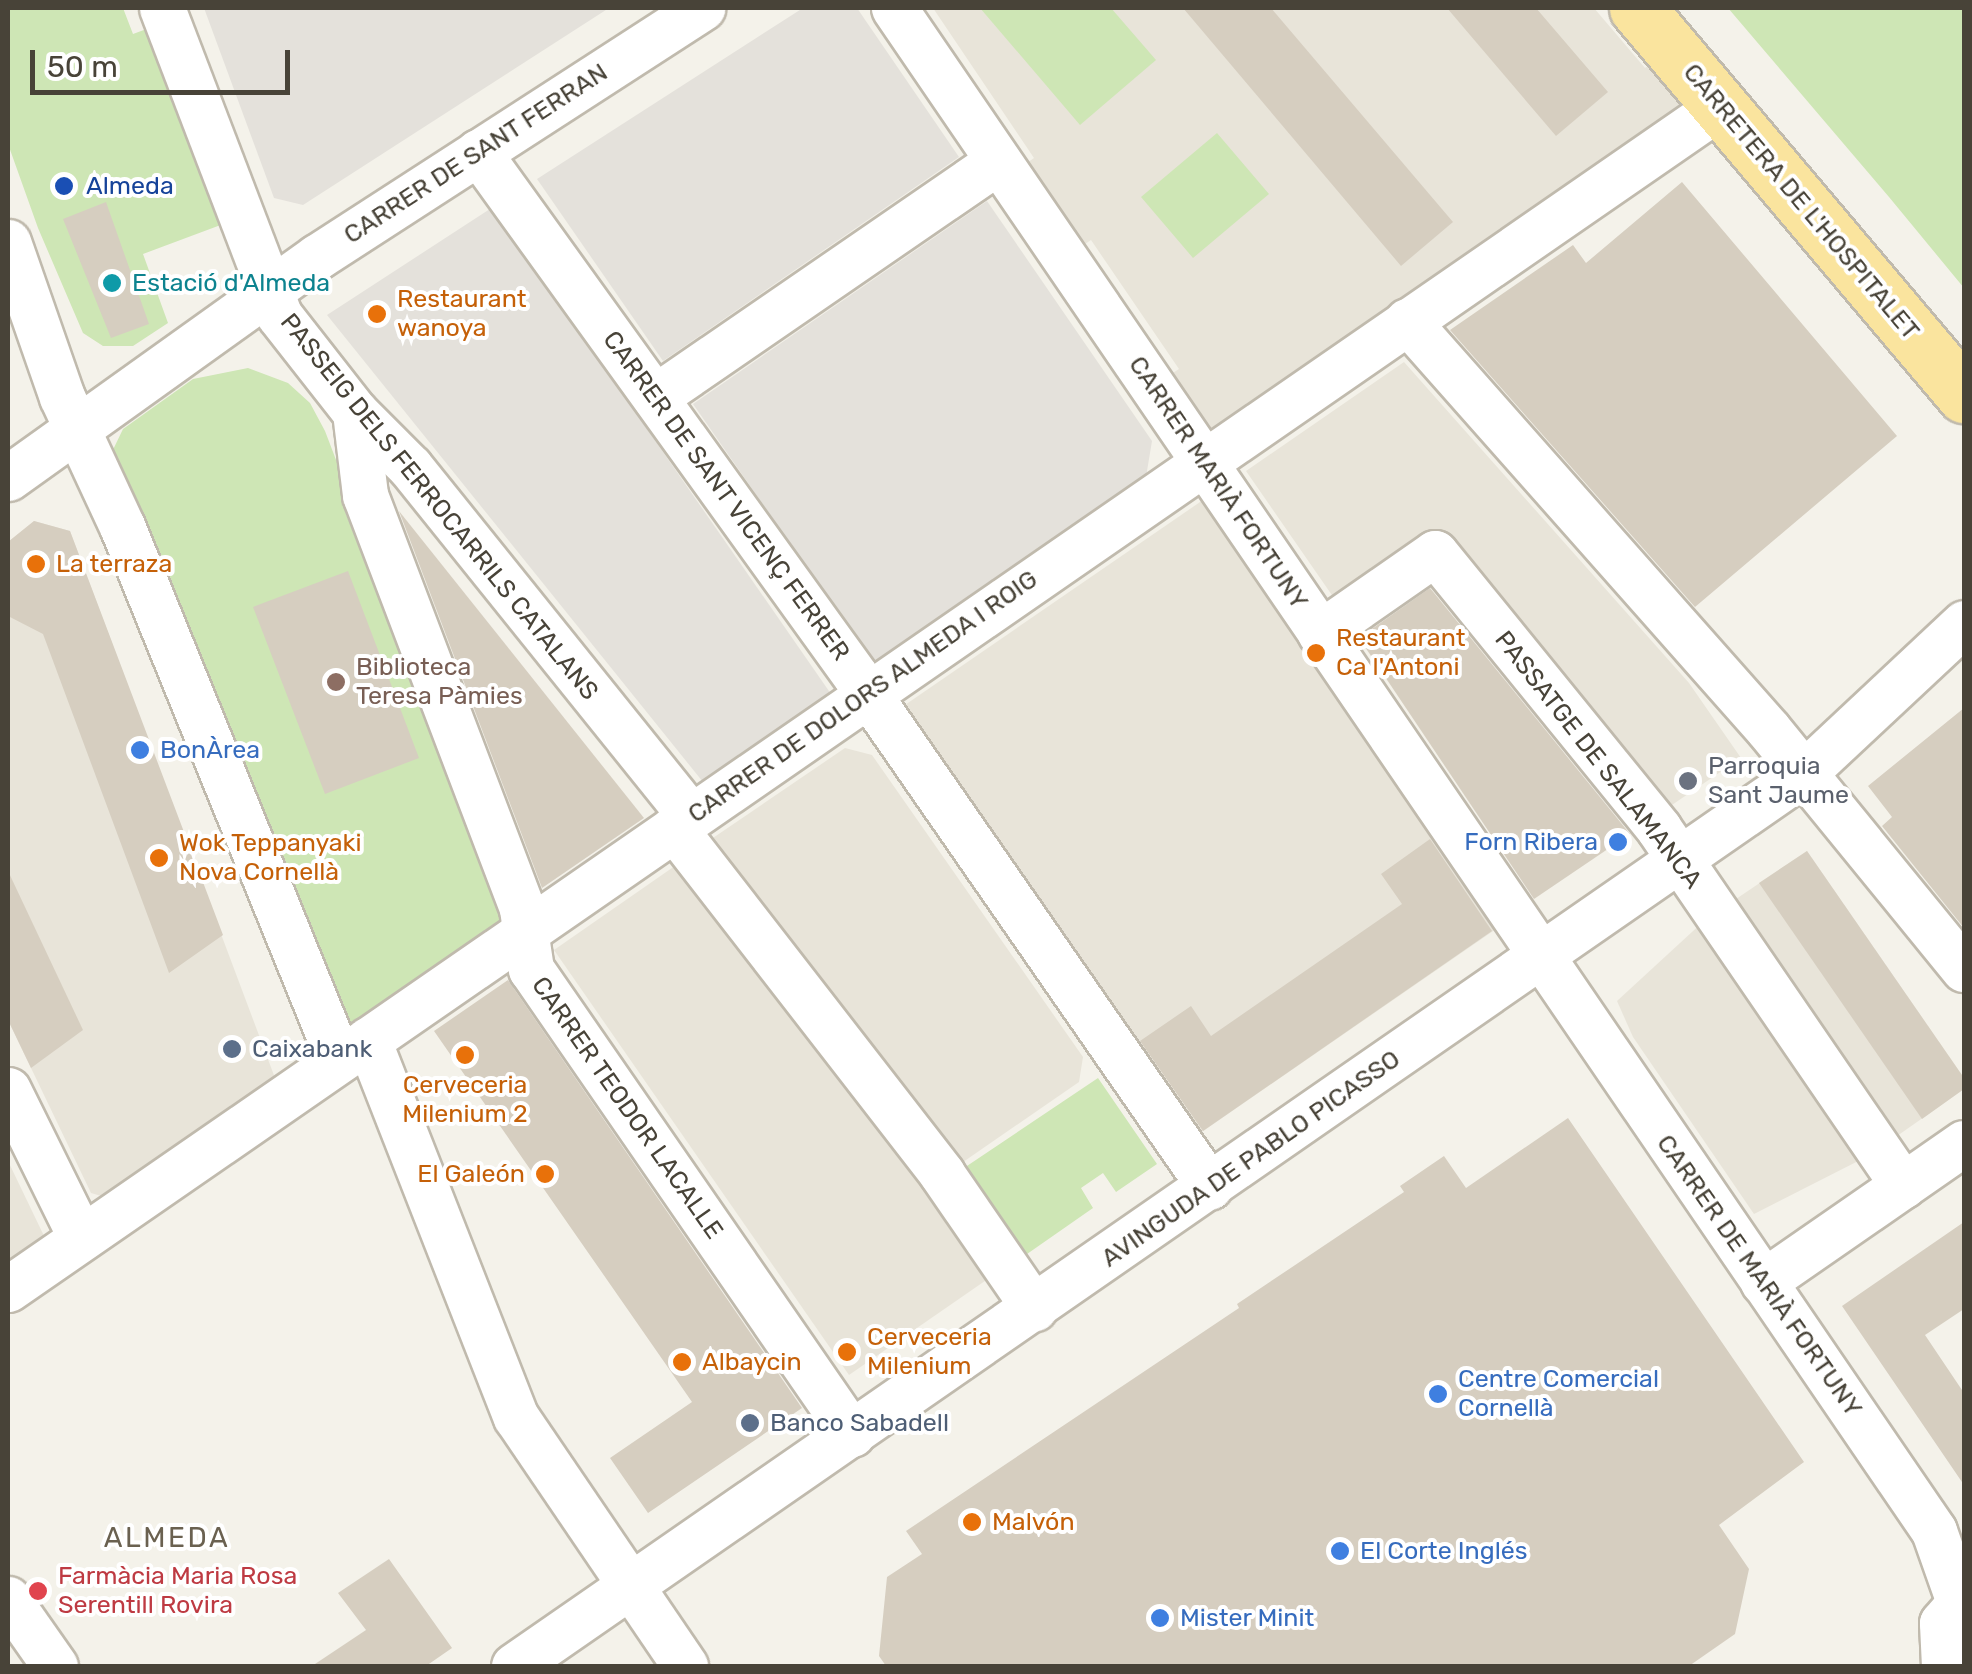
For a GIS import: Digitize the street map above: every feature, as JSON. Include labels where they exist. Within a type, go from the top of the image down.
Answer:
[{"type":"main road","name":"CARRETERA DE L'HOSPITALET","points":[[1637,8],[1964,396]]},
{"type":"street","name":"PASSEIG DELS FERROCARRILS CATALANS","points":[[162,8],[279,316],[354,412],[410,467],[683,822],[942,1174],[1034,1308]]},
{"type":"street","name":"CARRER DE SANT FERRAN","points":[[8,478],[270,291],[702,8]]},
{"type":"street","name":"CARRER MARIÀ FORTUNY","points":[[894,8],[1541,958]]},
{"type":"street","name":"CARRER DE DOLORS ALMEDA I ROIG","points":[[8,1288],[1720,106]]},
{"type":"street","name":"CARRER DE SANT VICENÇ FERRER","points":[[478,152],[868,694],[1210,1186]]},
{"type":"street","points":[[655,397],[998,160]]},
{"type":"street","points":[[8,242],[78,430],[516,1417],[685,1666]]},
{"type":"street","points":[[1407,322],[1805,772],[1964,969]]},
{"type":"street","name":"CARRER TEODOR LACALLE","points":[[354,412],[365,495],[525,930],[531,969],[852,1434]]},
{"type":"street","name":"PASSATGE DE SALAMANCA","points":[[1320,633],[1435,553],[1681,861],[1903,1185]]},
{"type":"street","name":"AVINGUDA DE PABLO PICASSO","points":[[514,1666],[1805,772],[1964,623]]},
{"type":"street","name":"CARRER DE MARIÀ FORTUNY","points":[[1541,958],[1934,1531],[1962,1600]]},
{"type":"street","points":[[8,1090],[81,1238]]},
{"type":"street","points":[[1763,1282],[1964,1143]]},
{"type":"street","points":[[1938,1664],[1942,1623],[1962,1600]]},
{"type":"street","points":[[10,1606],[54,1666]]},
{"type":"shaded area","points":[[204,8],[609,8],[303,205],[274,198]]},
{"type":"shaded area","points":[[803,8],[857,8],[959,157],[663,361],[537,179]]},
{"type":"shaded area","points":[[933,8],[1594,8],[1645,68],[1656,60],[1692,104],[1233,431],[1209,432],[1168,376],[1179,369],[1091,240],[1079,248],[1024,165],[1034,158]]},
{"type":"shaded area","points":[[987,201],[1152,441],[1146,477],[874,664],[693,404]]},
{"type":"shaded area","points":[[493,207],[831,694],[703,782],[327,315]]},
{"type":"shaded area","points":[[1404,362],[1689,683],[1741,758],[1666,809],[1614,736],[1609,739],[1436,529],[1336,601],[1246,471]]},
{"type":"shaded area","points":[[1203,500],[1496,929],[1199,1134],[902,707]]},
{"type":"shaded area","points":[[34,521],[70,531],[275,1078],[105,1197],[91,1193],[8,1020],[8,542]]},
{"type":"shaded area","points":[[845,748],[872,755],[1083,1057],[1079,1082],[953,1169],[707,842]]},
{"type":"shaded area","points":[[1807,851],[1964,1078],[1964,1089],[1870,1155],[1754,1214],[1633,1037],[1617,1001],[1705,920]]},
{"type":"shaded area","points":[[682,861],[995,1274],[849,1375],[554,950]]},
{"type":"shaded area","points":[[8,1161],[45,1238],[8,1263]]},
{"type":"green space","points":[[8,8],[123,8],[133,34],[152,27],[226,223],[143,254],[168,323],[133,346],[103,346],[83,333],[38,228],[8,144]]},
{"type":"green space","points":[[980,8],[1111,8],[1156,60],[1080,125]]},
{"type":"green space","points":[[1728,8],[1964,8],[1964,288],[1889,197]]},
{"type":"green space","points":[[1217,133],[1269,194],[1193,258],[1141,197]]},
{"type":"green space","points":[[248,368],[288,383],[310,403],[325,431],[354,507],[345,511],[494,898],[509,916],[346,1028],[110,456],[123,429],[193,379]]},
{"type":"green space","points":[[1098,1078],[1157,1164],[1116,1192],[1103,1173],[1081,1188],[1093,1208],[1017,1261],[955,1174]]},
{"type":"building","points":[[1183,8],[1271,8],[1453,222],[1401,266]]},
{"type":"building","points":[[1447,8],[1536,8],[1608,92],[1556,136]]},
{"type":"building","points":[[1682,182],[1897,436],[1695,607],[1450,330],[1573,245],[1586,263]]},
{"type":"building","name":"Estació d'Almeda","points":[[106,202],[149,324],[111,338],[63,219]]},
{"type":"building","points":[[399,511],[644,818],[542,888]]},
{"type":"building","points":[[34,521],[70,531],[223,935],[169,973],[43,634],[8,616],[8,542]]},
{"type":"building","name":"Biblioteca Teresa Pàmies","points":[[348,571],[419,758],[325,794],[253,607]]},
{"type":"building","points":[[1430,588],[1630,834],[1534,899],[1359,638]]},
{"type":"building","points":[[1964,708],[1964,928],[1882,826],[1892,817],[1868,786]]},
{"type":"building","points":[[1430,839],[1492,931],[1203,1131],[1140,1041],[1191,1006],[1211,1036],[1402,904],[1381,874]]},
{"type":"building","points":[[1807,851],[1964,1078],[1964,1089],[1922,1119],[1759,883]]},
{"type":"building","points":[[8,871],[83,1030],[31,1068],[8,1020]]},
{"type":"building","points":[[508,980],[802,1408],[648,1513],[610,1458],[692,1402],[434,1031]]},
{"type":"building","name":"Centre Comercial Cornellà","points":[[1568,1118],[1804,1462],[1719,1525],[1749,1569],[1735,1634],[1689,1666],[886,1666],[879,1656],[887,1577],[922,1554],[906,1531],[1239,1308],[1237,1304],[1404,1192],[1400,1186],[1444,1156],[1466,1188]]},
{"type":"building","points":[[1964,1222],[1964,1309],[1925,1335],[1964,1393],[1964,1485],[1842,1306]]},
{"type":"building","points":[[389,1559],[452,1648],[426,1666],[312,1666],[366,1630],[338,1593]]},
{"type":"place","name":"Almeda","points":[[64,186]]},
{"type":"place","name":"Estació d'Almeda","points":[[112,283]]},
{"type":"place","name":"Restaurant wanoya","points":[[377,314]]},
{"type":"place","name":"La terraza","points":[[36,564]]},
{"type":"place","name":"Restaurant Ca l'Antoni","points":[[1316,653]]},
{"type":"place","name":"Biblioteca Teresa Pàmies","points":[[336,682]]},
{"type":"place","name":"BonÀrea","points":[[140,750]]},
{"type":"place","name":"Parroquia Sant Jaume","points":[[1688,781]]},
{"type":"place","name":"Forn Ribera","points":[[1618,842]]},
{"type":"place","name":"Wok Teppanyaki Nova Cornellà","points":[[159,858]]},
{"type":"place","name":"Caixabank","points":[[232,1049]]},
{"type":"place","name":"Cerveceria Milenium 2","points":[[465,1055]]},
{"type":"place","name":"El Galeón","points":[[545,1174]]},
{"type":"place","name":"Cerveceria Milenium","points":[[847,1352]]},
{"type":"place","name":"Albaycin","points":[[682,1362]]},
{"type":"place","name":"Centre Comercial Cornellà","points":[[1438,1394]]},
{"type":"place","name":"Banco Sabadell","points":[[750,1423]]},
{"type":"place","name":"Malvón","points":[[972,1522]]},
{"type":"place","name":"El Corte Inglés","points":[[1340,1551]]},
{"type":"place","name":"Farmàcia Maria Rosa Serentill Rovira","points":[[38,1591]]},
{"type":"place","name":"Mister Minit","points":[[1160,1618]]},
{"type":"district","name":"ALMEDA","points":[[167,1538]]}]
